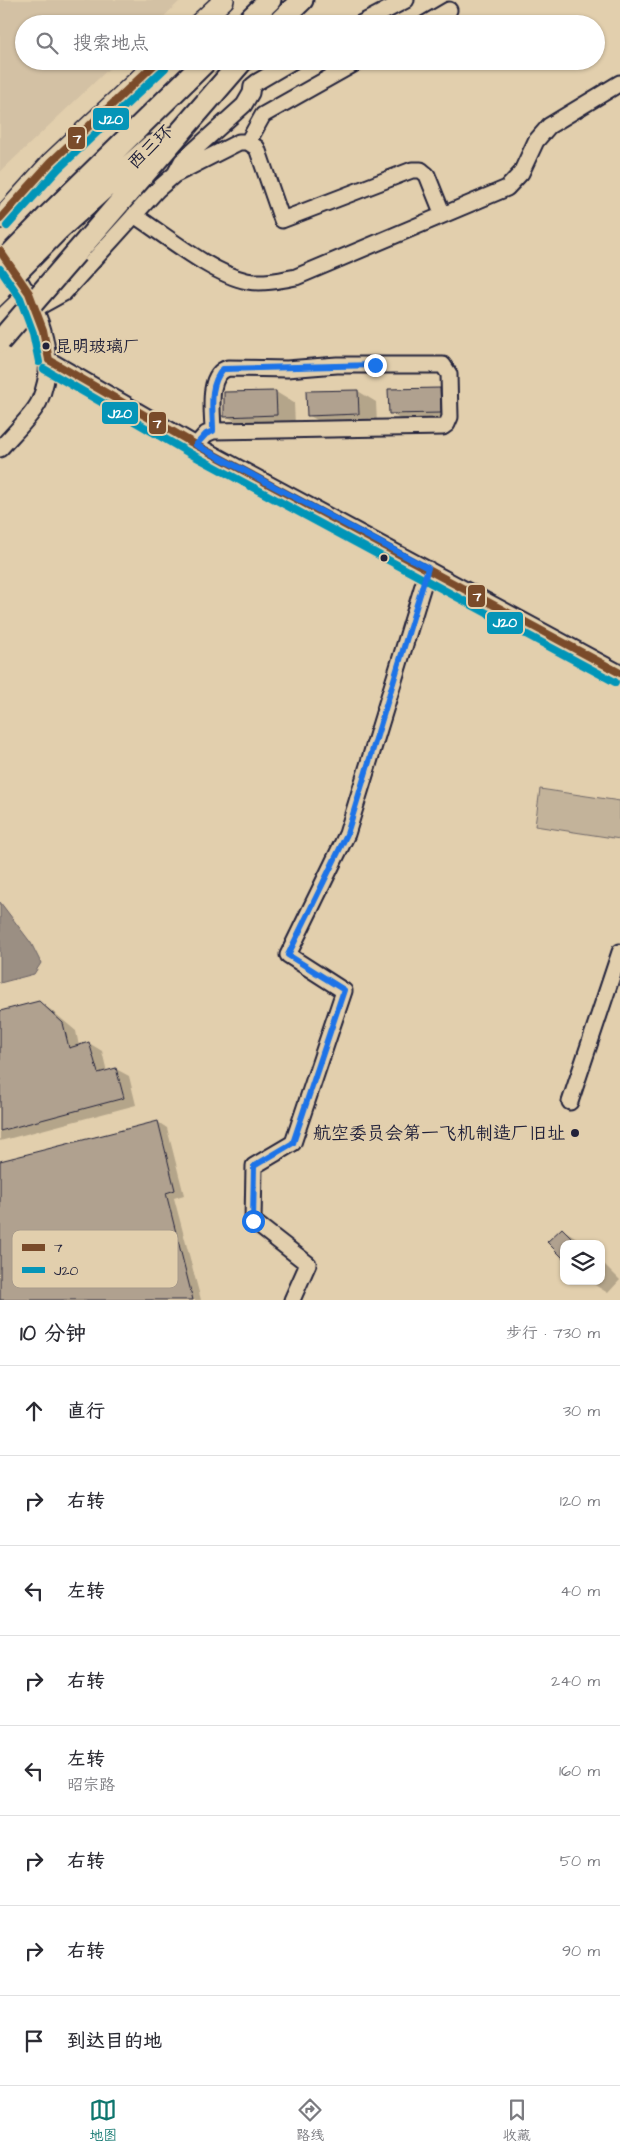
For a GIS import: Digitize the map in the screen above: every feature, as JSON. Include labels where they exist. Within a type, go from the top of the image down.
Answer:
[{"type":"highway","points":[[254,15],[270,0]]},
{"type":"highway","points":[[286,15],[302,0]]},
{"type":"highway","name":"西三环","points":[[53,223],[198,70]]},
{"type":"highway","name":"西三环","points":[[53,223],[131,165],[231,70]]},
{"type":"highway","points":[[0,341],[232,70]]},
{"type":"highway","points":[[0,265],[53,223]]},
{"type":"highway","points":[[0,289],[53,223]]},
{"type":"main road","points":[[208,15],[224,0]]},
{"type":"main road","points":[[0,219],[51,162],[148,70]]},
{"type":"main road","points":[[0,321],[32,301]]},
{"type":"street","points":[[377,15],[406,0]]},
{"type":"street","points":[[441,15],[449,10]]},
{"type":"street","points":[[174,175],[182,161],[244,105],[252,93],[252,86],[277,70]]},
{"type":"street","points":[[248,142],[263,115],[343,70]]},
{"type":"street","points":[[134,215],[224,274],[248,282],[274,281],[296,277],[507,188],[522,173],[536,141],[549,126],[620,83]]},
{"type":"street","points":[[32,301],[64,293],[158,189],[174,175],[238,142],[248,142],[257,148],[282,220],[412,170],[421,170],[428,175],[443,215]]},
{"type":"street","points":[[0,251],[32,301],[43,330],[49,360],[39,403],[0,449]]},
{"type":"street","points":[[49,360],[196,445],[428,568],[620,674]]},
{"type":"street","points":[[196,445],[206,434],[213,431],[442,427],[447,424],[450,417],[449,374],[443,365],[337,365],[287,369],[223,369],[215,378],[213,389],[213,431]]},
{"type":"street","points":[[292,1300],[308,1264],[253,1221],[254,1166],[293,1143],[344,990],[288,955],[347,834],[428,568]]},
{"type":"street","points":[[570,1102],[620,952]]},
{"type":"shaded area","points":[[0,0],[181,0],[165,15],[15,15],[15,70],[108,70],[0,172]]},
{"type":"shaded area","points":[[540,789],[620,801],[620,839],[535,826]]},
{"type":"shaded area","points":[[0,902],[31,943],[41,963],[34,974],[0,983]]},
{"type":"building","points":[[440,388],[441,413],[389,414],[388,389]]},
{"type":"building","points":[[358,390],[359,414],[307,416],[306,391]]},
{"type":"building","points":[[276,391],[277,415],[224,417],[224,392]]},
{"type":"building","points":[[39,1001],[63,1023],[69,1048],[89,1042],[98,1073],[116,1068],[124,1098],[0,1131],[0,1011]]},
{"type":"building","points":[[158,1121],[175,1190],[166,1193],[175,1230],[12,1230],[12,1288],[178,1288],[178,1241],[193,1300],[0,1300],[0,1161]]},
{"type":"building","points":[[562,1228],[574,1240],[560,1240],[560,1255],[547,1242]]},
{"type":"transit line","name":"7","points":[[0,219],[51,162],[148,70]]},
{"type":"transit line","name":"J20","points":[[7,226],[58,169],[163,70]]},
{"type":"transit line","name":"7","points":[[0,251],[29,293],[43,330],[49,360]]},
{"type":"transit line","name":"J20","points":[[0,269],[20,298],[33,333],[39,362]]},
{"type":"transit line","name":"7","points":[[49,360],[196,445],[620,673]]},
{"type":"transit line","name":"J20","points":[[44,369],[191,454],[615,682]]},
{"type":"place","name":"昆明玻璃厂","points":[[46,346]]},
{"type":"place","name":"航空委员会第一飞机制造厂旧址","points":[[575,1133]]},
{"type":"route","points":[[253,1221],[254,1166],[293,1143],[344,990],[288,955],[347,834],[428,568],[196,445],[201,438],[213,431],[213,389],[215,378],[223,369],[287,369],[337,365],[375,365]]}]
